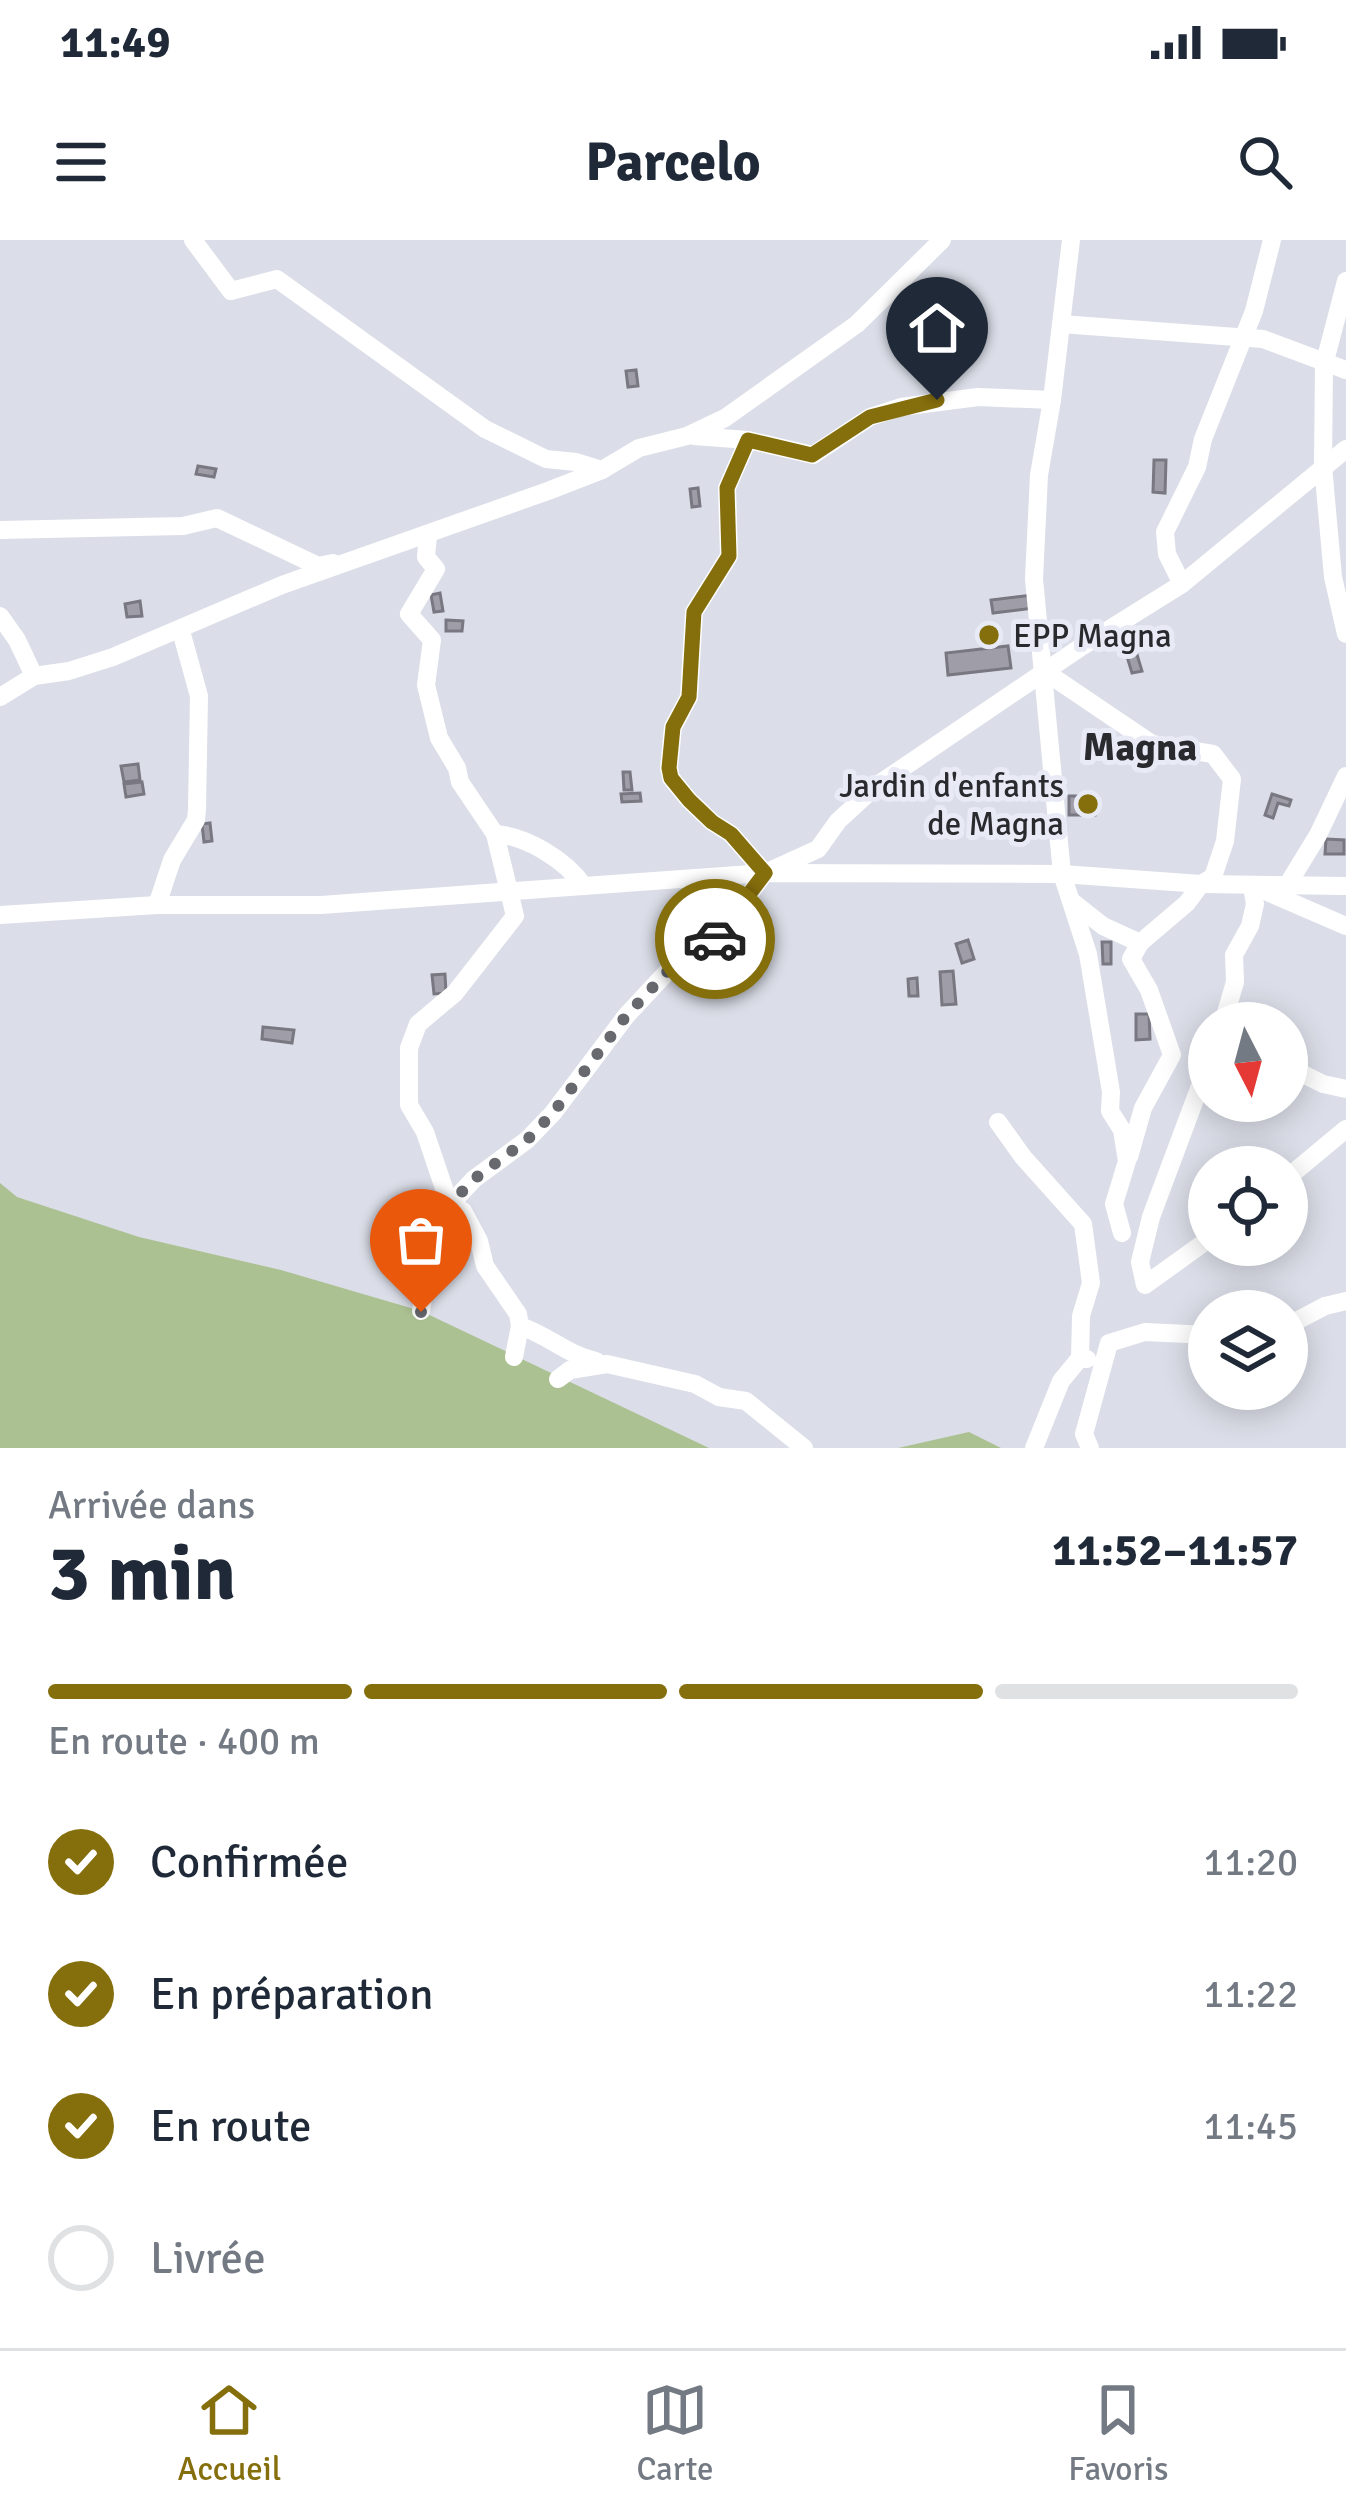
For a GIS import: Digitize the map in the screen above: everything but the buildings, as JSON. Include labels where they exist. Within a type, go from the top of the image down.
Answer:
[{"type":"street","points":[[193,240],[231,291],[277,279],[485,429],[546,459],[602,470]]},
{"type":"street","points":[[0,697],[34,676],[69,671],[181,631],[282,585],[602,470],[640,448],[687,436],[725,418],[856,324],[942,240]]},
{"type":"street","points":[[1071,240],[1039,475],[1034,579],[1062,874],[1090,966],[1110,1111],[1122,1130],[1127,1161]]},
{"type":"street","points":[[1182,584],[1167,554],[1165,532],[1197,467],[1203,439],[1254,310],[1272,240]]},
{"type":"street","points":[[1346,280],[1324,364],[1323,466],[1346,634]]},
{"type":"street","points":[[1061,324],[1242,337],[1281,344],[1346,370]]},
{"type":"street","points":[[687,436],[730,436],[812,455],[870,417],[901,407],[978,398],[1052,400]]},
{"type":"street","points":[[748,440],[727,488],[729,556],[694,612],[689,697],[673,727],[669,768],[671,778],[689,800],[731,834],[765,873]]},
{"type":"street","points":[[421,1312],[431,1246],[442,1232],[450,1207],[474,1179],[527,1140],[553,1113],[626,1016],[667,972],[718,937],[765,873],[818,850],[838,820],[876,785],[1182,584],[1346,449]]},
{"type":"street","points":[[0,530],[184,526],[217,518],[318,566],[350,561]]},
{"type":"street","points":[[428,535],[426,557],[436,569],[409,614],[432,640],[426,685],[439,738],[458,768],[460,782],[495,834],[514,916],[454,993],[418,1024],[410,1048],[409,1105],[425,1132],[450,1207]]},
{"type":"street","points":[[0,616],[34,676]]},
{"type":"street","points":[[157,904],[197,809],[199,696],[181,631]]},
{"type":"street","points":[[1044,671],[1153,744],[1213,754],[1232,779],[1225,841],[1214,877],[1201,884],[1131,958],[1149,990],[1172,1055],[1143,1108],[1114,1204],[1122,1233]]},
{"type":"street","points":[[1288,884],[1326,821],[1346,776]]},
{"type":"street","points":[[495,834],[511,835],[540,850],[584,886]]},
{"type":"street","points":[[0,916],[157,904],[321,904],[765,873],[1062,874],[1201,884],[1346,886]]},
{"type":"street","points":[[1252,886],[1346,926]]},
{"type":"street","points":[[1229,1002],[1235,982],[1234,955],[1250,926],[1255,904],[1252,886]]},
{"type":"street","points":[[1074,903],[1103,926],[1140,944]]},
{"type":"street","points":[[1308,1076],[1346,1089]]},
{"type":"street","points":[[1188,1118],[1151,1217],[1140,1262],[1145,1285],[1188,1254]]},
{"type":"street","points":[[998,1122],[1083,1224],[1091,1283],[1081,1316],[1080,1358],[1061,1381],[1034,1448]]},
{"type":"street","points":[[1308,1161],[1346,1129]]},
{"type":"street","points":[[450,1207],[463,1211],[479,1240],[485,1266],[510,1301],[520,1326],[514,1357]]},
{"type":"street","points":[[1308,1315],[1346,1301]]},
{"type":"street","points":[[520,1326],[541,1332],[569,1354],[746,1401],[804,1448]]},
{"type":"street","points":[[1090,1448],[1084,1434],[1109,1342],[1144,1332],[1188,1334]]},
{"type":"street","points":[[1080,1358],[1104,1363]]},
{"type":"street","points":[[558,1379],[570,1370],[607,1364]]},
{"type":"green space","points":[[0,1183],[17,1197],[139,1237],[281,1270],[421,1311],[709,1448],[0,1448]]},
{"type":"green space","points":[[969,1432],[1001,1448],[898,1448]]},
{"type":"way so far","points":[[421,1312],[431,1246],[459,1195],[553,1113],[626,1016],[667,972],[715,939]]},
{"type":"place","name":"EPP Magna","points":[[989,635]]},
{"type":"place","name":"Jardin d'enfants de Magna","points":[[1088,804]]},
{"type":"district","name":"Magna","points":[[1140,746]]},
{"type":"route","points":[[715,939],[765,873],[731,834],[689,800],[671,778],[669,768],[673,727],[689,697],[694,612],[729,556],[727,488],[735,466],[748,440],[812,455],[870,417],[937,400]]}]
